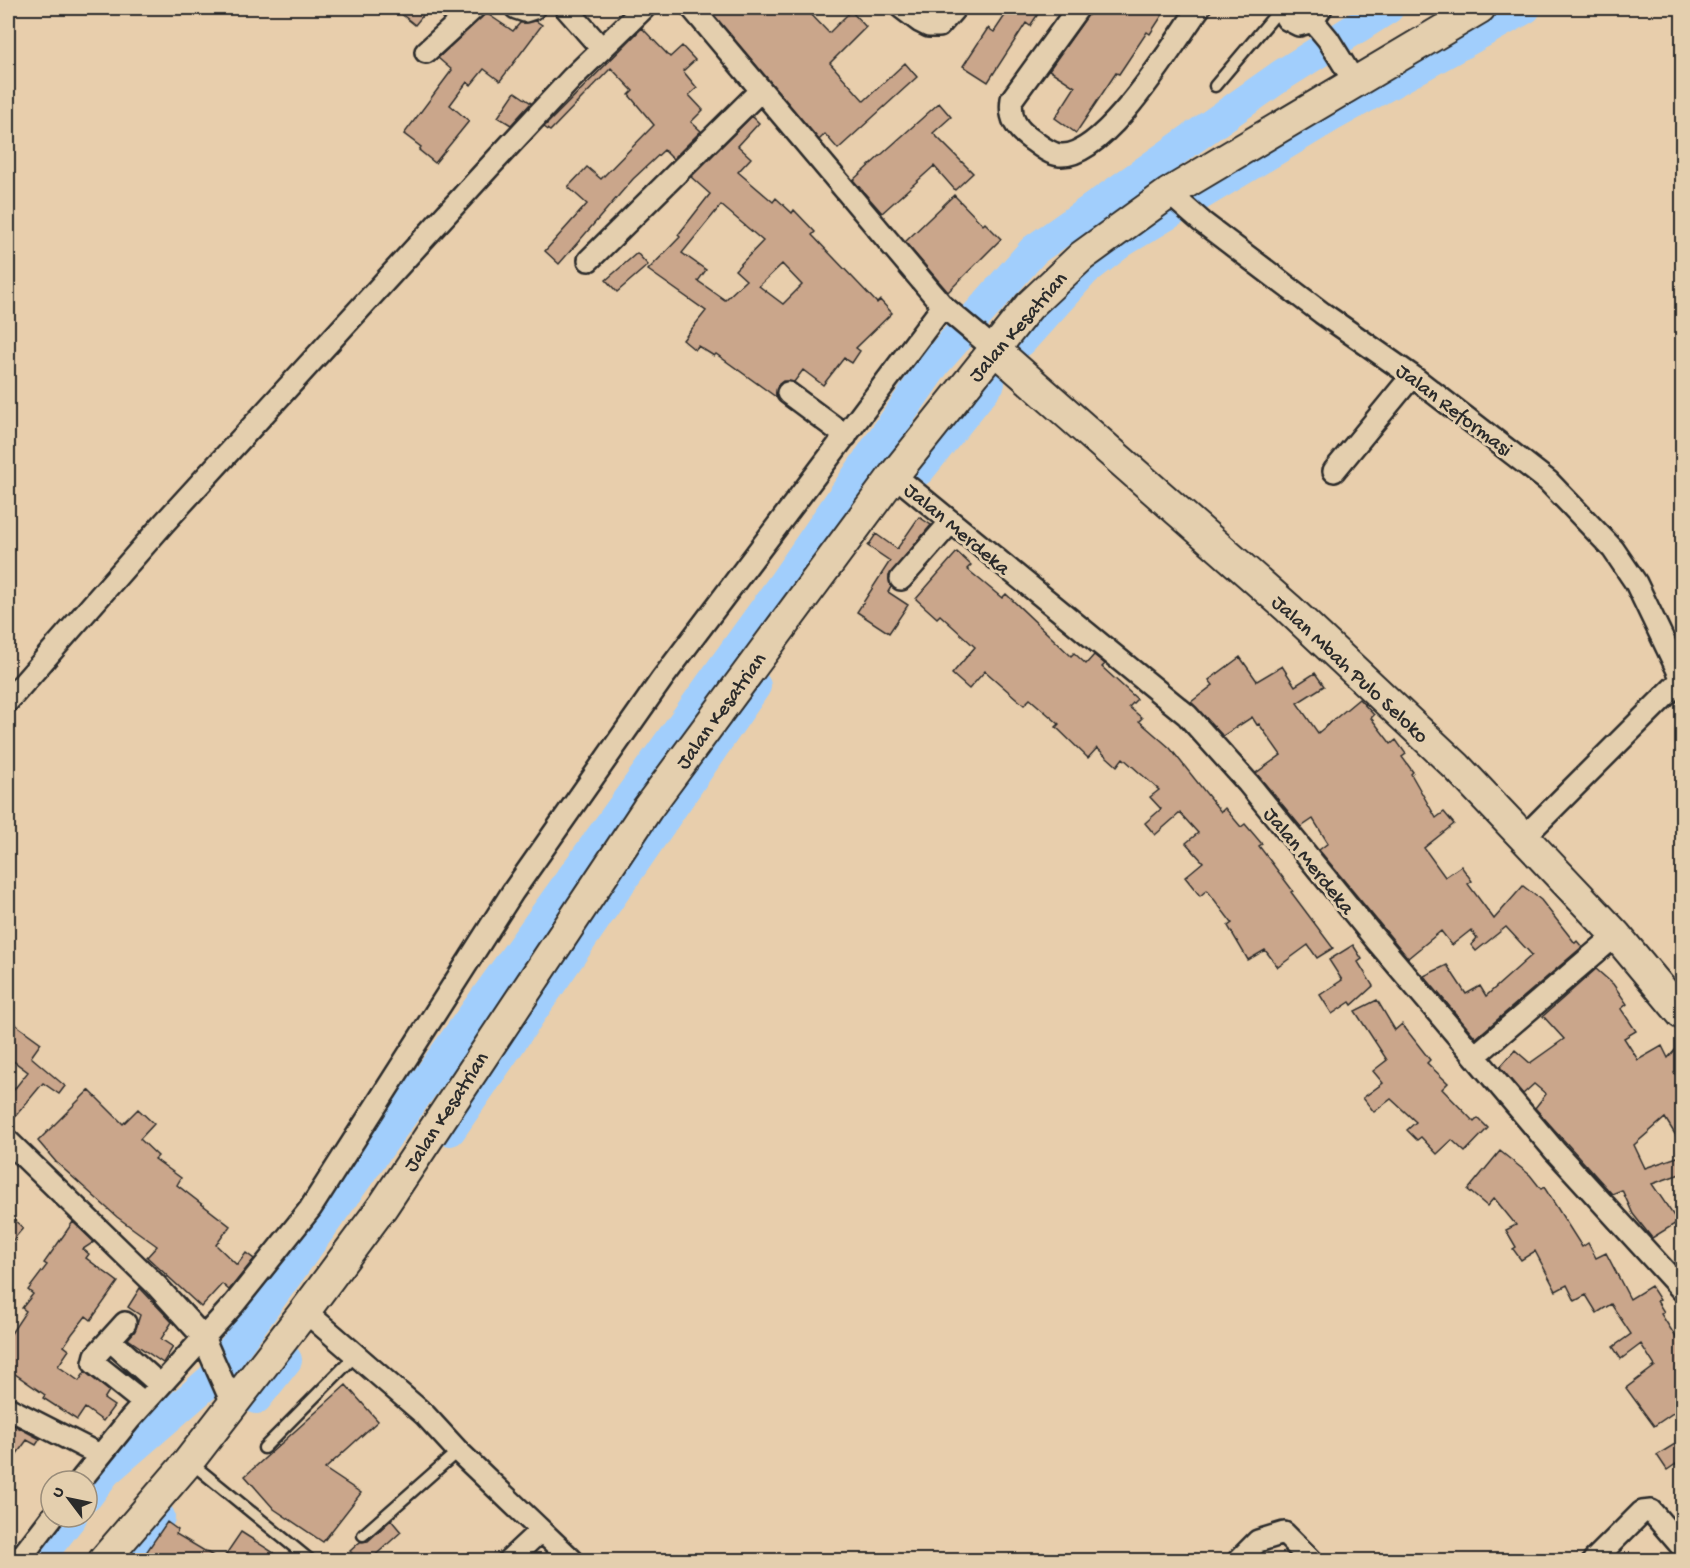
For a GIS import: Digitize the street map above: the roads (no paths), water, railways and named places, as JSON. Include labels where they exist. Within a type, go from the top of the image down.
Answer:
[{"type":"street","points":[[426,52],[474,8]]},
{"type":"street","points":[[516,8],[525,11],[534,8]]},
{"type":"street","points":[[566,8],[602,49]]},
{"type":"street","points":[[8,701],[188,496],[494,163],[644,8]]},
{"type":"street","points":[[692,8],[948,311],[1001,354]]},
{"type":"street","points":[[903,8],[929,26],[939,26],[955,8]]},
{"type":"street","points":[[1078,8],[1012,99],[1009,113],[1015,125],[1029,139],[1049,152],[1061,155],[1086,147],[1109,130],[1199,8]]},
{"type":"street","points":[[1281,8],[1291,22],[1306,24],[1317,14],[1328,39],[1351,75]]},
{"type":"street","name":"Jalan Kesatrian","points":[[104,1560],[189,1461],[230,1396],[314,1318],[383,1206],[647,809],[904,482],[1001,354],[1029,306],[1082,256],[1174,197],[1351,75],[1480,8]]},
{"type":"street","points":[[589,260],[761,90]]},
{"type":"street","name":"Jalan Reformasi","points":[[1174,197],[1202,222],[1322,313],[1412,376],[1548,481],[1613,549],[1636,583],[1682,679]]},
{"type":"street","points":[[89,1469],[160,1385],[205,1341],[310,1209],[512,893],[837,431],[948,311]]},
{"type":"street","name":"Jalan Mbah Pulo Seloko","points":[[1001,354],[1288,608],[1457,767],[1616,935],[1683,1014]]},
{"type":"street","points":[[1334,471],[1412,376]]},
{"type":"street","points":[[788,393],[837,431]]},
{"type":"street","name":"Jalan Merdeka","points":[[904,482],[950,523],[1187,715],[1235,767],[1376,940],[1555,1151],[1683,1290]]},
{"type":"street","points":[[902,579],[950,523]]},
{"type":"street","points":[[1524,837],[1682,679]]},
{"type":"street","points":[[1475,1056],[1616,935]]},
{"type":"street","points":[[8,1141],[156,1285],[205,1341],[230,1396]]},
{"type":"street","points":[[314,1318],[425,1415],[458,1451],[572,1560]]},
{"type":"street","points":[[125,1323],[96,1355],[94,1363],[144,1403]]},
{"type":"street","points":[[110,1340],[160,1385]]},
{"type":"street","points":[[8,1408],[100,1455]]},
{"type":"street","points":[[1594,1560],[1642,1512],[1651,1511],[1683,1547]]},
{"type":"street","points":[[19,1560],[43,1529]]},
{"type":"street","points":[[509,1560],[540,1531]]},
{"type":"street","points":[[1239,1560],[1258,1541],[1284,1533],[1311,1560]]},
{"type":"lane","points":[[1215,86],[1281,8]]},
{"type":"lane","points":[[264,1448],[355,1356]]},
{"type":"lane","points":[[363,1535],[458,1451]]},
{"type":"lane","points":[[189,1461],[310,1560]]},
{"type":"waterway","points":[[99,1480],[105,1472],[212,1379],[784,583],[935,363],[1034,250],[1282,75],[1388,8]]},
{"type":"waterway","points":[[1021,341],[1085,270],[1121,242],[1331,116],[1525,8]]},
{"type":"waterway","points":[[919,470],[989,383]]},
{"type":"waterway","points":[[450,1130],[755,686]]},
{"type":"waterway","points":[[256,1398],[286,1360]]},
{"type":"waterway","points":[[124,1560],[159,1517]]},
{"type":"waterway","points":[[37,1560],[62,1529]]}]
